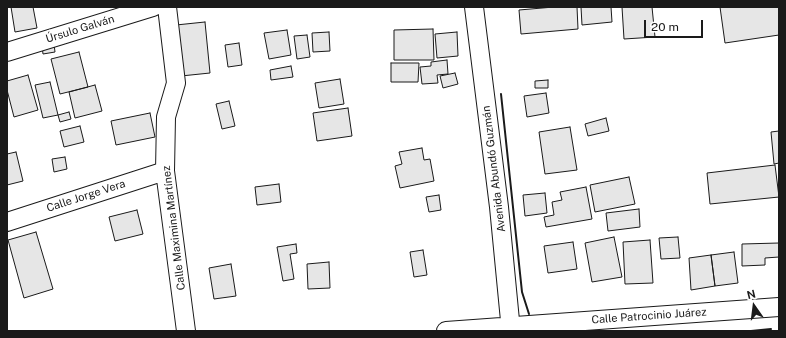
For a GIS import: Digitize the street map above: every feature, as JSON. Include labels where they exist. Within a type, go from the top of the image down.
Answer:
[{"type":"street","name":"Úrsulo Galván","points":[[7,52],[153,7]]},
{"type":"street","name":"Calle Maximina Martínez","points":[[167,7],[176,83],[166,117],[165,171],[186,331]]},
{"type":"street","name":"Avenida Abundó Guzmán","points":[[474,7],[499,206],[510,329]]},
{"type":"street","name":"Calle Jorge Vera","points":[[7,222],[165,171]]},
{"type":"street","name":"Calle Patrocinio Juárez","points":[[446,331],[510,329],[779,307]]},
{"type":"building","points":[[11,7],[33,7],[37,28],[15,32]]},
{"type":"building","points":[[577,7],[578,29],[521,34],[519,10]]},
{"type":"building","points":[[581,7],[611,7],[612,22],[582,25]]},
{"type":"building","points":[[622,7],[652,7],[655,37],[624,39]]},
{"type":"building","points":[[720,7],[779,7],[779,35],[725,43]]},
{"type":"building","points":[[205,22],[210,73],[181,76],[176,25]]},
{"type":"building","points":[[433,29],[434,60],[394,60],[394,30]]},
{"type":"building","points":[[287,30],[291,55],[269,59],[264,33]]},
{"type":"building","points":[[329,32],[330,51],[313,52],[312,33]]},
{"type":"building","points":[[457,32],[458,56],[437,58],[435,34]]},
{"type":"building","points":[[307,35],[310,57],[297,59],[294,36]]},
{"type":"building","points":[[239,43],[242,65],[228,67],[225,45]]},
{"type":"building","points":[[54,44],[55,52],[43,54],[42,46]]},
{"type":"building","points":[[79,52],[88,87],[60,94],[51,59]]},
{"type":"building","points":[[447,60],[448,74],[437,75],[438,83],[422,84],[420,67],[431,66],[431,62]]},
{"type":"building","points":[[391,63],[419,63],[418,82],[391,82]]},
{"type":"building","points":[[291,66],[293,77],[271,80],[270,70]]},
{"type":"building","points":[[455,73],[458,84],[443,88],[440,76]]},
{"type":"building","points":[[28,75],[38,110],[14,117],[7,90],[7,81]]},
{"type":"building","points":[[340,79],[344,104],[319,108],[315,83]]},
{"type":"building","points":[[548,80],[548,88],[535,88],[535,81]]},
{"type":"building","points":[[50,82],[58,115],[43,118],[35,85]]},
{"type":"building","points":[[95,85],[102,111],[75,118],[69,92]]},
{"type":"building","points":[[546,93],[549,113],[527,117],[524,96]]},
{"type":"building","points":[[229,101],[235,126],[222,129],[216,104]]},
{"type":"building","points":[[348,108],[352,136],[317,141],[313,113]]},
{"type":"building","points":[[69,112],[71,119],[60,122],[58,115]]},
{"type":"building","points":[[150,113],[155,137],[116,145],[111,121]]},
{"type":"building","points":[[606,118],[609,131],[588,136],[585,124]]},
{"type":"building","points":[[80,126],[84,142],[64,147],[60,131]]},
{"type":"building","points":[[570,127],[577,170],[545,174],[539,132]]},
{"type":"building","points":[[779,131],[779,163],[774,164],[771,132]]},
{"type":"building","points":[[422,148],[424,160],[430,159],[434,181],[400,188],[395,166],[402,164],[399,152]]},
{"type":"building","points":[[16,152],[23,181],[7,185],[7,154]]},
{"type":"building","points":[[65,157],[67,169],[54,172],[52,159]]},
{"type":"building","points":[[775,165],[779,197],[710,204],[707,173]]},
{"type":"building","points":[[629,177],[635,204],[595,212],[590,185]]},
{"type":"building","points":[[279,184],[281,202],[257,205],[255,187]]},
{"type":"building","points":[[586,187],[592,219],[546,227],[544,217],[554,215],[552,202],[562,200],[560,192]]},
{"type":"building","points":[[545,193],[547,213],[525,216],[523,195]]},
{"type":"building","points":[[439,195],[441,210],[429,212],[426,197]]},
{"type":"building","points":[[639,209],[640,227],[608,231],[606,213]]},
{"type":"building","points":[[137,210],[143,234],[115,241],[109,217]]},
{"type":"building","points":[[36,232],[53,289],[24,298],[8,240]]},
{"type":"building","points":[[614,237],[622,277],[592,282],[585,243]]},
{"type":"building","points":[[678,237],[680,258],[661,259],[659,238]]},
{"type":"building","points":[[650,240],[653,283],[625,284],[623,242]]},
{"type":"building","points":[[573,242],[577,269],[548,273],[544,246]]},
{"type":"building","points":[[779,243],[779,257],[765,258],[765,265],[742,266],[742,244]]},
{"type":"building","points":[[296,244],[297,253],[290,254],[294,279],[283,281],[277,247]]},
{"type":"building","points":[[423,250],[427,275],[414,277],[410,252]]},
{"type":"building","points":[[734,252],[738,283],[715,286],[711,255]]},
{"type":"building","points":[[711,255],[715,286],[691,290],[689,258]]},
{"type":"building","points":[[329,262],[330,288],[308,289],[307,264]]},
{"type":"building","points":[[231,264],[236,296],[214,299],[209,268]]},
{"type":"wall","points":[[501,94],[522,292],[529,314]]},
{"type":"wall","points":[[751,331],[771,329]]}]
